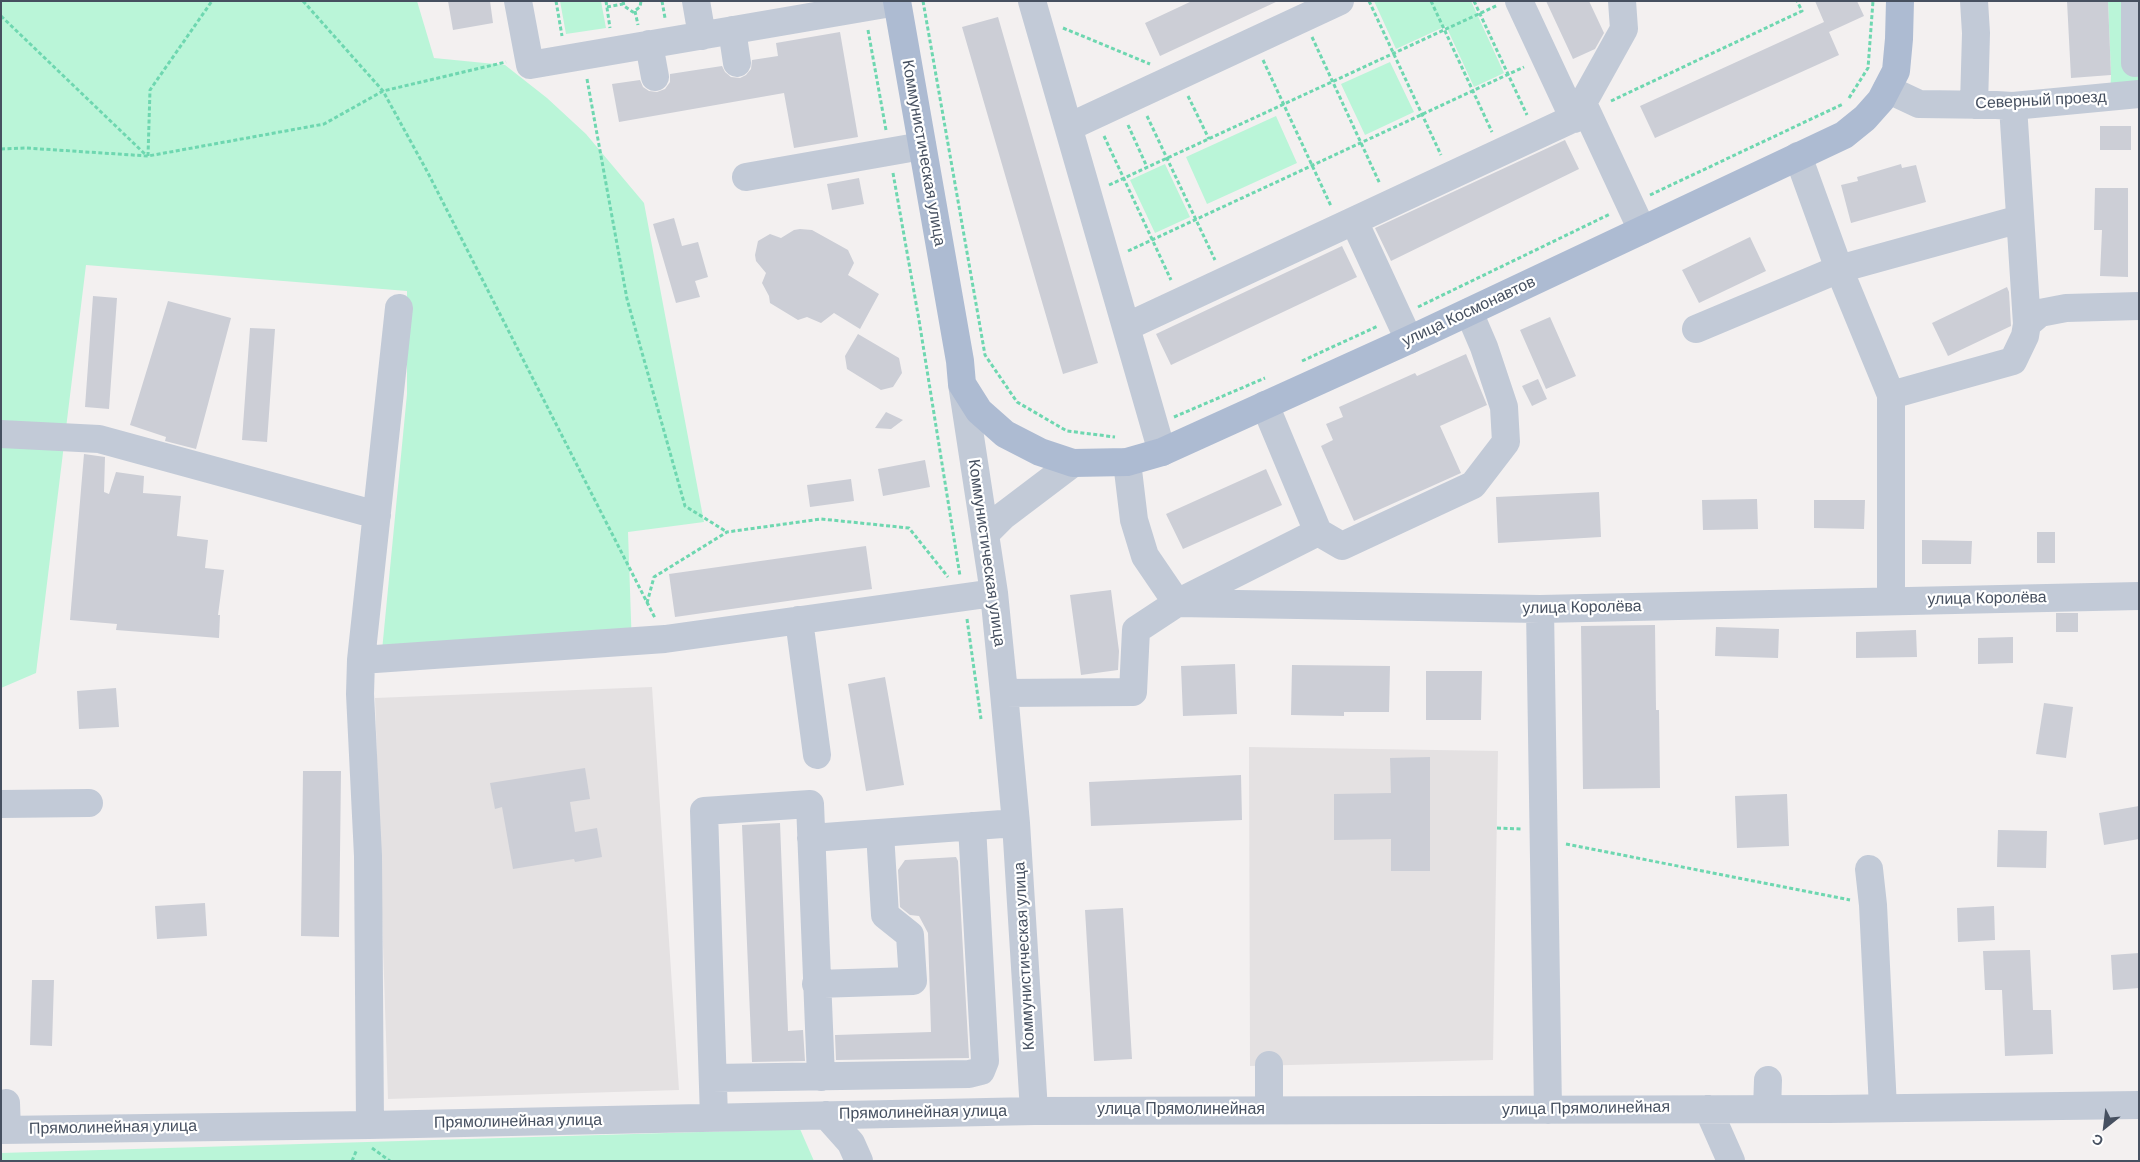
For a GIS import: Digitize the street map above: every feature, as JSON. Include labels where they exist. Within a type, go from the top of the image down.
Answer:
[{"type":"main road","name":"улица Космонавтов","points":[[962,384],[979,411],[1005,434],[1040,452],[1073,463],[1127,462],[1162,452],[1265,405],[1404,328],[1469,312],[1844,135],[1865,118],[1881,100],[1896,70],[1900,1]]},
{"type":"main road","name":"Коммунистическая улица","points":[[897,2],[960,361],[962,384]]},
{"type":"street","points":[[518,1],[530,65],[732,30],[792,10],[864,7],[897,2]]},
{"type":"street","points":[[696,1],[702,36]]},
{"type":"street","points":[[1069,127],[1340,1]]},
{"type":"street","points":[[1519,1],[1545,57],[1581,116],[1630,204],[1642,230]]},
{"type":"street","points":[[1126,327],[1581,116],[1624,29],[1622,1]]},
{"type":"street","points":[[1974,1],[1976,33],[1974,105]]},
{"type":"street","points":[[2135,63],[2136,1]]},
{"type":"street","points":[[1034,9],[1162,452]]},
{"type":"street","points":[[732,30],[738,63]]},
{"type":"street","points":[[650,44],[655,77]]},
{"type":"street","name":"Северный проезд","points":[[1887,89],[1920,104],[2013,106],[2139,94]]},
{"type":"street","points":[[1891,395],[2013,361],[2025,336],[2027,324],[2013,106]]},
{"type":"street","points":[[746,177],[922,146]]},
{"type":"street","points":[[1798,156],[1839,269],[1891,395],[1891,601]]},
{"type":"street","points":[[1696,329],[1839,269],[2020,219]]},
{"type":"street","points":[[1348,224],[1404,328]]},
{"type":"street","points":[[2027,324],[2040,313],[2066,308],[2139,306]]},
{"type":"street","points":[[370,1125],[368,856],[360,694],[361,660],[399,308]]},
{"type":"street","points":[[1265,405],[1318,532],[1342,546],[1473,485],[1506,442],[1504,407],[1484,347],[1469,312]]},
{"type":"street","name":"Коммунистическая улица","points":[[962,384],[994,593],[1016,823],[1034,1110]]},
{"type":"street","points":[[1,434],[99,439],[376,515]]},
{"type":"street","points":[[1127,462],[1134,520],[1145,556],[1177,602]]},
{"type":"street","points":[[985,534],[1003,516],[1073,463]]},
{"type":"street","points":[[1004,694],[1133,692],[1136,630],[1177,602],[1318,532]]},
{"type":"street","points":[[361,660],[665,639],[994,593]]},
{"type":"street","name":"улица Королёва","points":[[1177,602],[1540,609],[2139,596]]},
{"type":"street","points":[[1540,609],[1548,1110]]},
{"type":"street","points":[[799,620],[817,755]]},
{"type":"street","points":[[1,804],[89,803]]},
{"type":"street","points":[[714,1117],[704,811],[810,804],[821,1077]]},
{"type":"street","points":[[811,838],[1016,823]]},
{"type":"street","points":[[713,1078],[969,1074],[981,1070],[986,1061],[972,826]]},
{"type":"street","points":[[816,984],[913,981],[910,935],[885,915],[880,833]]},
{"type":"street","points":[[1869,868],[1873,905],[1883,1108]]},
{"type":"street","points":[[1269,1065],[1269,1110]]},
{"type":"street","points":[[1767,1109],[1768,1080]]},
{"type":"street","points":[[4,1130],[6,1103]]},
{"type":"street","name":"улица Прямолинейная","points":[[1034,1110],[1548,1110],[2139,1105]]},
{"type":"street","points":[[1708,1109],[1731,1161]]},
{"type":"street","name":"Прямолинейная улица","points":[[4,1130],[370,1125],[1034,1110]]},
{"type":"street","points":[[826,1116],[851,1143],[860,1161]]},
{"type":"path","points":[[148,156],[150,90],[212,1]]},
{"type":"path","points":[[302,1],[384,91],[428,173],[665,639]]},
{"type":"path","points":[[556,1],[575,57],[627,299],[685,506],[727,532]]},
{"type":"path","points":[[607,7],[623,2],[628,10],[633,12],[640,7],[641,1]]},
{"type":"path","points":[[923,1],[985,355],[1017,402],[1067,431],[1116,437]]},
{"type":"path","points":[[1369,1],[1451,176]]},
{"type":"path","points":[[1431,1],[1501,153]]},
{"type":"path","points":[[1474,1],[1537,136]]},
{"type":"path","points":[[1088,195],[1506,1]]},
{"type":"path","points":[[1581,116],[1802,11],[1797,1]]},
{"type":"path","points":[[1296,364],[1404,328],[1630,204],[1847,103],[1868,68],[1873,1]]},
{"type":"path","points":[[864,7],[921,330],[982,726]]},
{"type":"path","points":[[1034,9],[1179,76],[1209,139]]},
{"type":"path","points":[[1,16],[148,156]]},
{"type":"path","points":[[1303,18],[1390,204]]},
{"type":"path","points":[[1254,41],[1312,165],[1348,224]]},
{"type":"path","points":[[1,149],[26,148],[148,156],[324,124],[384,91],[528,57]]},
{"type":"path","points":[[1107,260],[1545,57]]},
{"type":"path","points":[[1117,105],[1167,159],[1224,281]]},
{"type":"path","points":[[1117,105],[1147,168]]},
{"type":"path","points":[[1117,105],[1124,178],[1181,301]]},
{"type":"path","points":[[1155,426],[1270,375]]},
{"type":"path","points":[[647,603],[654,577],[727,532],[821,519],[910,528],[963,598]]},
{"type":"path","points":[[1497,828],[1526,829]]},
{"type":"path","points":[[1563,843],[1873,905]]},
{"type":"shaded area","points":[[652,687],[679,1090],[388,1099],[375,698]]},
{"type":"shaded area","points":[[1249,747],[1498,751],[1493,1060],[1250,1066]]},
{"type":"green space","points":[[1,1],[417,1],[434,58],[505,65],[547,98],[586,134],[644,203],[704,522],[628,532],[632,648],[380,671],[407,394],[407,291],[86,265],[36,673],[1,688]]},
{"type":"green space","points":[[560,1],[601,1],[606,28],[566,34]]},
{"type":"green space","points":[[1374,1],[1471,1],[1504,73],[1474,87],[1446,26],[1396,49]]},
{"type":"green space","points":[[2108,1],[2139,1],[2139,95],[2110,97]]},
{"type":"green space","points":[[1390,62],[1414,112],[1365,135],[1341,84]]},
{"type":"green space","points":[[1276,116],[1297,163],[1207,204],[1186,157]]},
{"type":"green space","points":[[1165,164],[1190,217],[1155,233],[1130,180]]},
{"type":"green space","points":[[800,1129],[814,1161],[1,1161],[1,1153]]},
{"type":"building","points":[[448,1],[490,1],[493,23],[453,30]]},
{"type":"building","points":[[1192,1],[1278,1],[1160,56],[1145,23]]},
{"type":"building","points":[[1546,1],[1589,1],[1604,33],[1595,49],[1573,59]]},
{"type":"building","points":[[1815,1],[1857,1],[1864,16],[1829,32],[1839,55],[1655,138],[1640,106],[1824,22]]},
{"type":"building","points":[[2067,1],[2108,1],[2111,75],[2071,78]]},
{"type":"building","points":[[998,17],[1098,363],[1063,374],[962,27]]},
{"type":"building","points":[[840,32],[858,137],[794,148],[784,93],[619,122],[612,84],[640,80],[643,87],[649,91],[657,92],[665,89],[670,82],[670,74],[722,66],[731,77],[740,78],[751,69],[752,60],[778,56],[776,43]]},
{"type":"building","points":[[2100,126],[2131,126],[2131,150],[2100,150]]},
{"type":"building","points":[[1565,140],[1579,169],[1391,261],[1375,228]]},
{"type":"building","points":[[1901,164],[1902,168],[1916,165],[1926,202],[1851,223],[1841,185],[1858,181],[1857,177]]},
{"type":"building","points":[[859,178],[864,204],[832,210],[827,184]]},
{"type":"building","points":[[2095,188],[2128,188],[2128,277],[2100,276],[2102,230],[2094,230]]},
{"type":"building","points":[[674,218],[682,246],[698,242],[708,277],[695,281],[700,297],[676,303],[653,224]]},
{"type":"building","points":[[794,230],[812,230],[848,250],[854,263],[848,275],[879,294],[860,329],[834,313],[821,323],[807,317],[798,320],[770,303],[769,296],[762,283],[766,273],[756,261],[755,255],[758,241],[770,234],[781,238]]},
{"type":"building","points":[[1750,237],[1766,271],[1699,303],[1682,270]]},
{"type":"building","points":[[1342,246],[1357,277],[1171,365],[1156,334]]},
{"type":"building","points":[[2007,287],[2011,326],[1948,356],[1932,323]]},
{"type":"building","points":[[93,296],[117,298],[109,409],[85,407]]},
{"type":"building","points":[[168,301],[231,318],[196,449],[165,441],[166,437],[130,425]]},
{"type":"building","points":[[1550,317],[1576,376],[1546,389],[1520,330]]},
{"type":"building","points":[[250,328],[275,329],[267,442],[242,440]]},
{"type":"building","points":[[858,334],[899,358],[902,373],[893,387],[881,390],[847,369],[845,356]]},
{"type":"building","points":[[1466,354],[1487,405],[1440,426],[1461,473],[1354,521],[1321,446],[1333,440],[1326,424],[1343,417],[1339,407],[1415,373],[1417,376]]},
{"type":"building","points":[[1538,379],[1547,399],[1532,406],[1522,386]]},
{"type":"building","points":[[886,412],[903,420],[891,429],[875,428]]},
{"type":"building","points":[[84,454],[105,457],[104,492],[109,494],[116,472],[144,476],[143,493],[181,496],[177,536],[208,540],[205,568],[224,570],[218,615],[220,615],[219,638],[116,630],[117,624],[70,620]]},
{"type":"building","points":[[925,460],[930,487],[883,496],[878,469]]},
{"type":"building","points":[[1266,469],[1282,505],[1183,549],[1166,514]]},
{"type":"building","points":[[851,479],[854,501],[810,507],[807,485]]},
{"type":"building","points":[[1599,492],[1601,537],[1498,543],[1496,497]]},
{"type":"building","points":[[1757,499],[1758,529],[1703,530],[1702,500]]},
{"type":"building","points":[[1814,500],[1865,500],[1864,529],[1814,528]]},
{"type":"building","points":[[2037,532],[2055,532],[2055,563],[2037,563]]},
{"type":"building","points":[[1922,540],[1972,541],[1971,564],[1922,564]]},
{"type":"building","points":[[866,546],[872,589],[675,617],[669,574]]},
{"type":"building","points":[[1111,590],[1119,651],[1118,670],[1081,675],[1070,595]]},
{"type":"building","points":[[2056,613],[2078,613],[2078,632],[2056,632]]},
{"type":"building","points":[[1655,625],[1656,710],[1659,710],[1660,788],[1583,789],[1581,626]]},
{"type":"building","points":[[1716,627],[1779,629],[1778,658],[1715,656]]},
{"type":"building","points":[[1916,630],[1917,657],[1856,658],[1856,632]]},
{"type":"building","points":[[2013,637],[2013,663],[1978,664],[1978,638]]},
{"type":"building","points":[[1235,664],[1237,714],[1183,716],[1181,666]]},
{"type":"building","points":[[1292,665],[1390,666],[1389,712],[1344,712],[1344,716],[1291,715]]},
{"type":"building","points":[[1426,671],[1482,671],[1481,720],[1426,720]]},
{"type":"building","points":[[885,677],[904,785],[866,791],[848,684]]},
{"type":"building","points":[[116,688],[119,727],[79,729],[77,691]]},
{"type":"building","points":[[2044,703],[2073,707],[2066,758],[2036,754]]},
{"type":"building","points":[[1430,757],[1430,871],[1391,871],[1391,839],[1334,840],[1334,794],[1391,793],[1390,758]]},
{"type":"building","points":[[585,768],[590,799],[570,802],[575,832],[597,828],[602,857],[575,862],[574,859],[513,869],[502,807],[495,809],[490,783]]},
{"type":"building","points":[[303,771],[341,771],[339,937],[301,936]]},
{"type":"building","points":[[1241,775],[1242,820],[1091,826],[1089,782]]},
{"type":"building","points":[[1787,794],[1789,846],[1737,848],[1735,796]]},
{"type":"building","points":[[2139,806],[2139,839],[2104,845],[2099,813]]},
{"type":"building","points":[[780,823],[788,1031],[803,1030],[805,1061],[752,1062],[742,825]]},
{"type":"building","points":[[1998,830],[2047,831],[2046,868],[1997,867]]},
{"type":"building","points":[[956,857],[958,861],[969,1058],[836,1060],[835,1035],[931,1032],[928,933],[919,916],[910,915],[900,907],[898,870],[905,860]]},
{"type":"building","points":[[205,903],[207,936],[157,939],[155,906]]},
{"type":"building","points":[[1994,906],[1995,940],[1958,942],[1957,908]]},
{"type":"building","points":[[1123,908],[1132,1059],[1094,1061],[1085,910]]},
{"type":"building","points":[[2030,950],[2033,1010],[2051,1010],[2053,1054],[2005,1056],[2002,990],[1985,990],[1983,951]]},
{"type":"building","points":[[2139,953],[2139,988],[2113,990],[2111,955]]},
{"type":"building","points":[[32,980],[54,980],[52,1046],[30,1045]]}]
